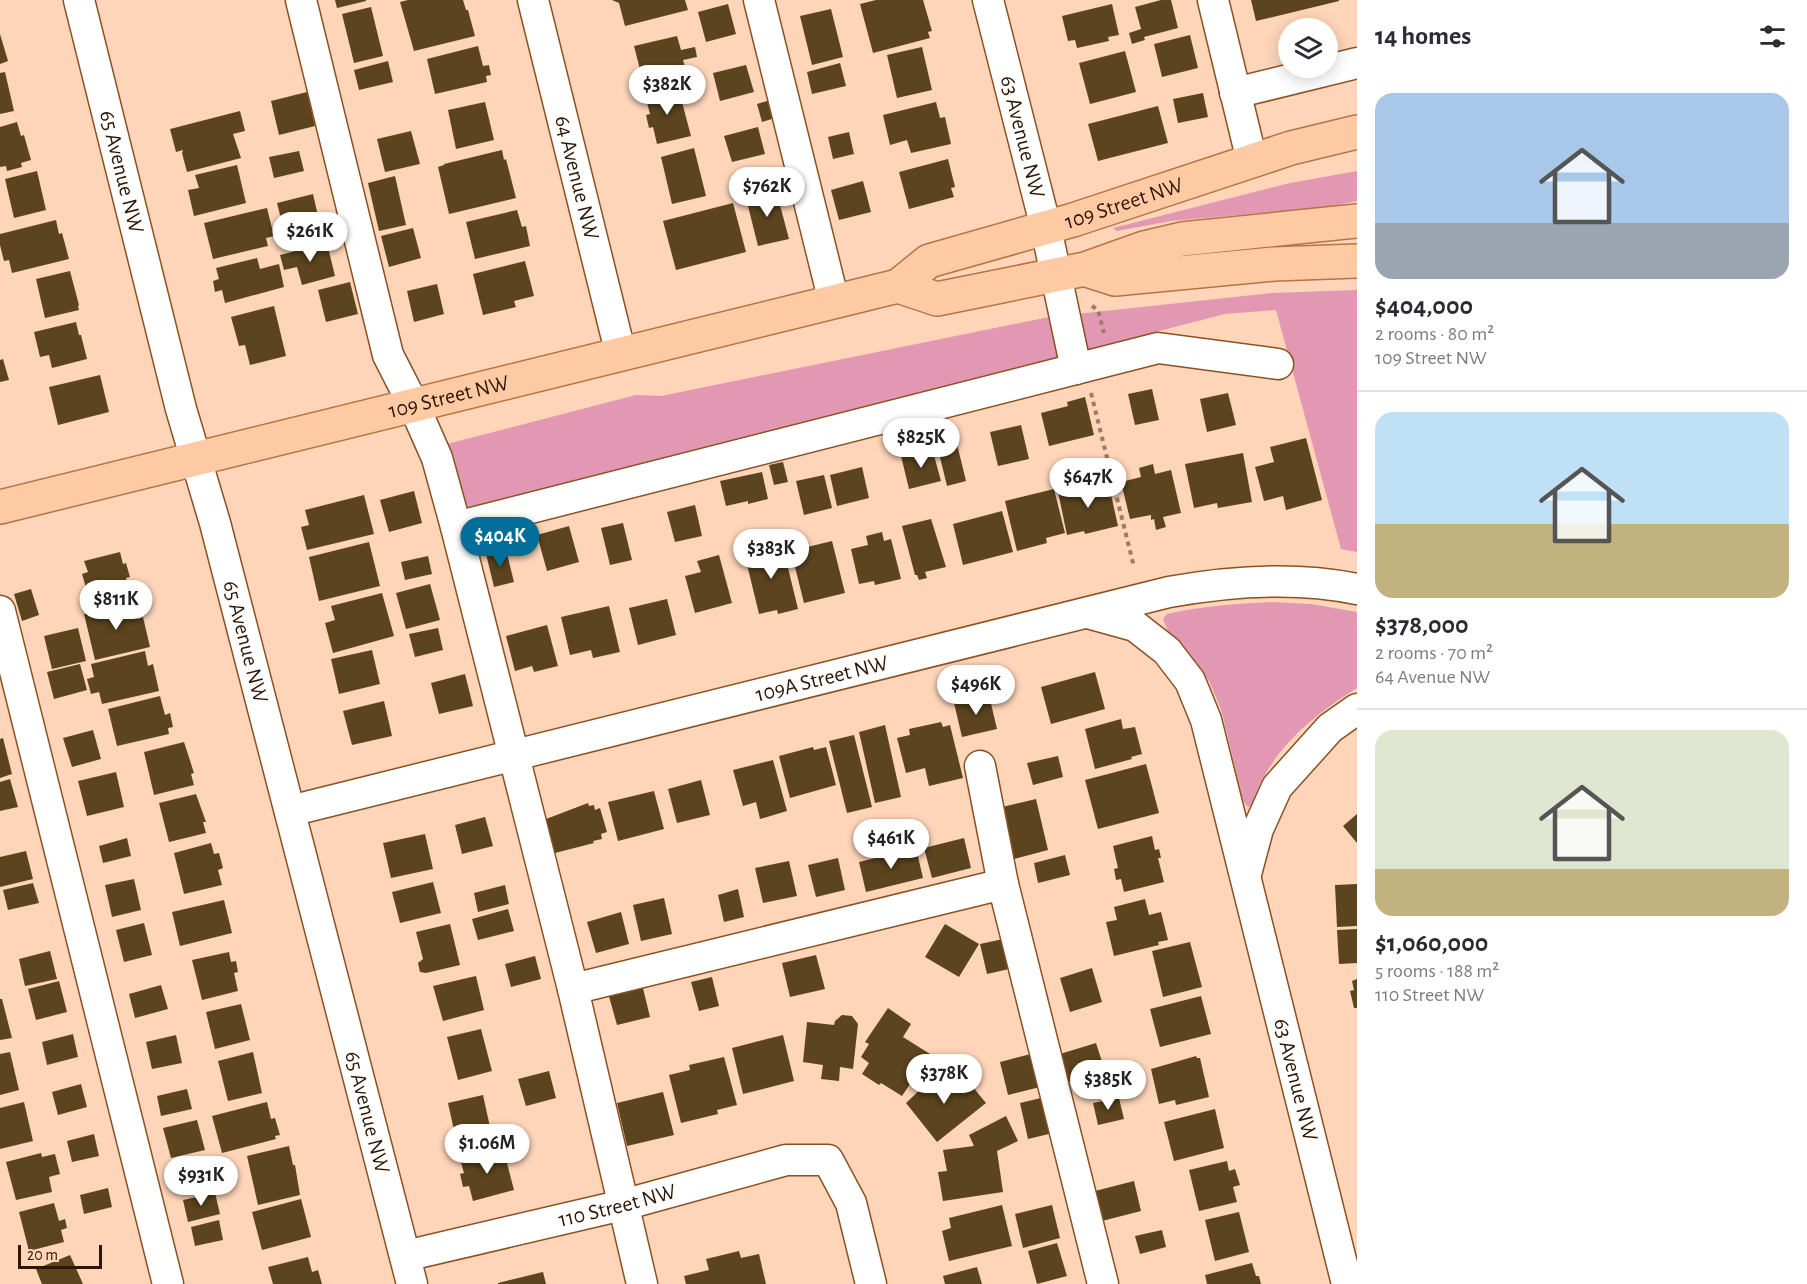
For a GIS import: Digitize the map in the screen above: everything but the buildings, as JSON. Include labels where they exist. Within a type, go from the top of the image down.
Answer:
[{"type":"main road","name":"109 Street NW","points":[[0,507],[898,286],[929,261],[1046,228],[1292,148],[1357,132]]},
{"type":"main road","points":[[1252,161],[1357,153]]},
{"type":"main road","points":[[898,286],[938,299],[1071,272],[1144,248],[1182,239],[1357,221]]},
{"type":"main road","points":[[1071,272],[1114,279],[1274,264],[1357,261]]},
{"type":"street","name":"65 Avenue NW","points":[[79,0],[181,409],[215,523],[408,1270]]},
{"type":"street","points":[[301,0],[388,355],[414,405],[437,458],[456,527],[573,989],[642,1284]]},
{"type":"street","name":"64 Avenue NW","points":[[533,0],[621,355]]},
{"type":"street","points":[[759,0],[834,302]]},
{"type":"street","name":"63 Avenue NW","points":[[988,0],[1046,228],[1071,272],[1080,368]]},
{"type":"street","points":[[1213,0],[1252,161]]},
{"type":"street","points":[[1235,93],[1357,63]]},
{"type":"street","points":[[456,527],[1158,348],[1278,364]]},
{"type":"street","name":"109A Street NW","points":[[290,811],[1168,592],[1216,584],[1292,581],[1357,589]]},
{"type":"street","points":[[0,611],[168,1284]]},
{"type":"street","name":"63 Avenue NW","points":[[1088,613],[1135,626],[1167,651],[1190,681],[1206,720],[1347,1284]]},
{"type":"street","name":"63 Avenue NW","points":[[1246,874],[1258,829],[1277,787],[1330,728],[1357,709]]},
{"type":"street","points":[[980,766],[1003,884],[1103,1284]]},
{"type":"street","points":[[573,989],[1003,884]]},
{"type":"street","name":"110 Street NW","points":[[408,1270],[623,1205],[786,1160],[828,1160],[851,1203],[871,1284]]},
{"type":"path","points":[[1080,368],[1134,567]]},
{"type":"shaded area","points":[[1357,171],[1357,201],[1328,207],[1171,221],[1117,231],[1113,228],[1290,183]]},
{"type":"shaded area","points":[[1357,290],[1357,552],[1341,549],[1276,310],[1225,314],[460,512],[447,444],[636,395],[661,396],[1049,317],[1272,293]]},
{"type":"shaded area","points":[[1271,602],[1311,604],[1357,612],[1357,688],[1308,723],[1280,752],[1259,786],[1252,805],[1248,807],[1243,801],[1221,709],[1209,681],[1191,656],[1170,636],[1163,619],[1167,614],[1193,609]]}]
